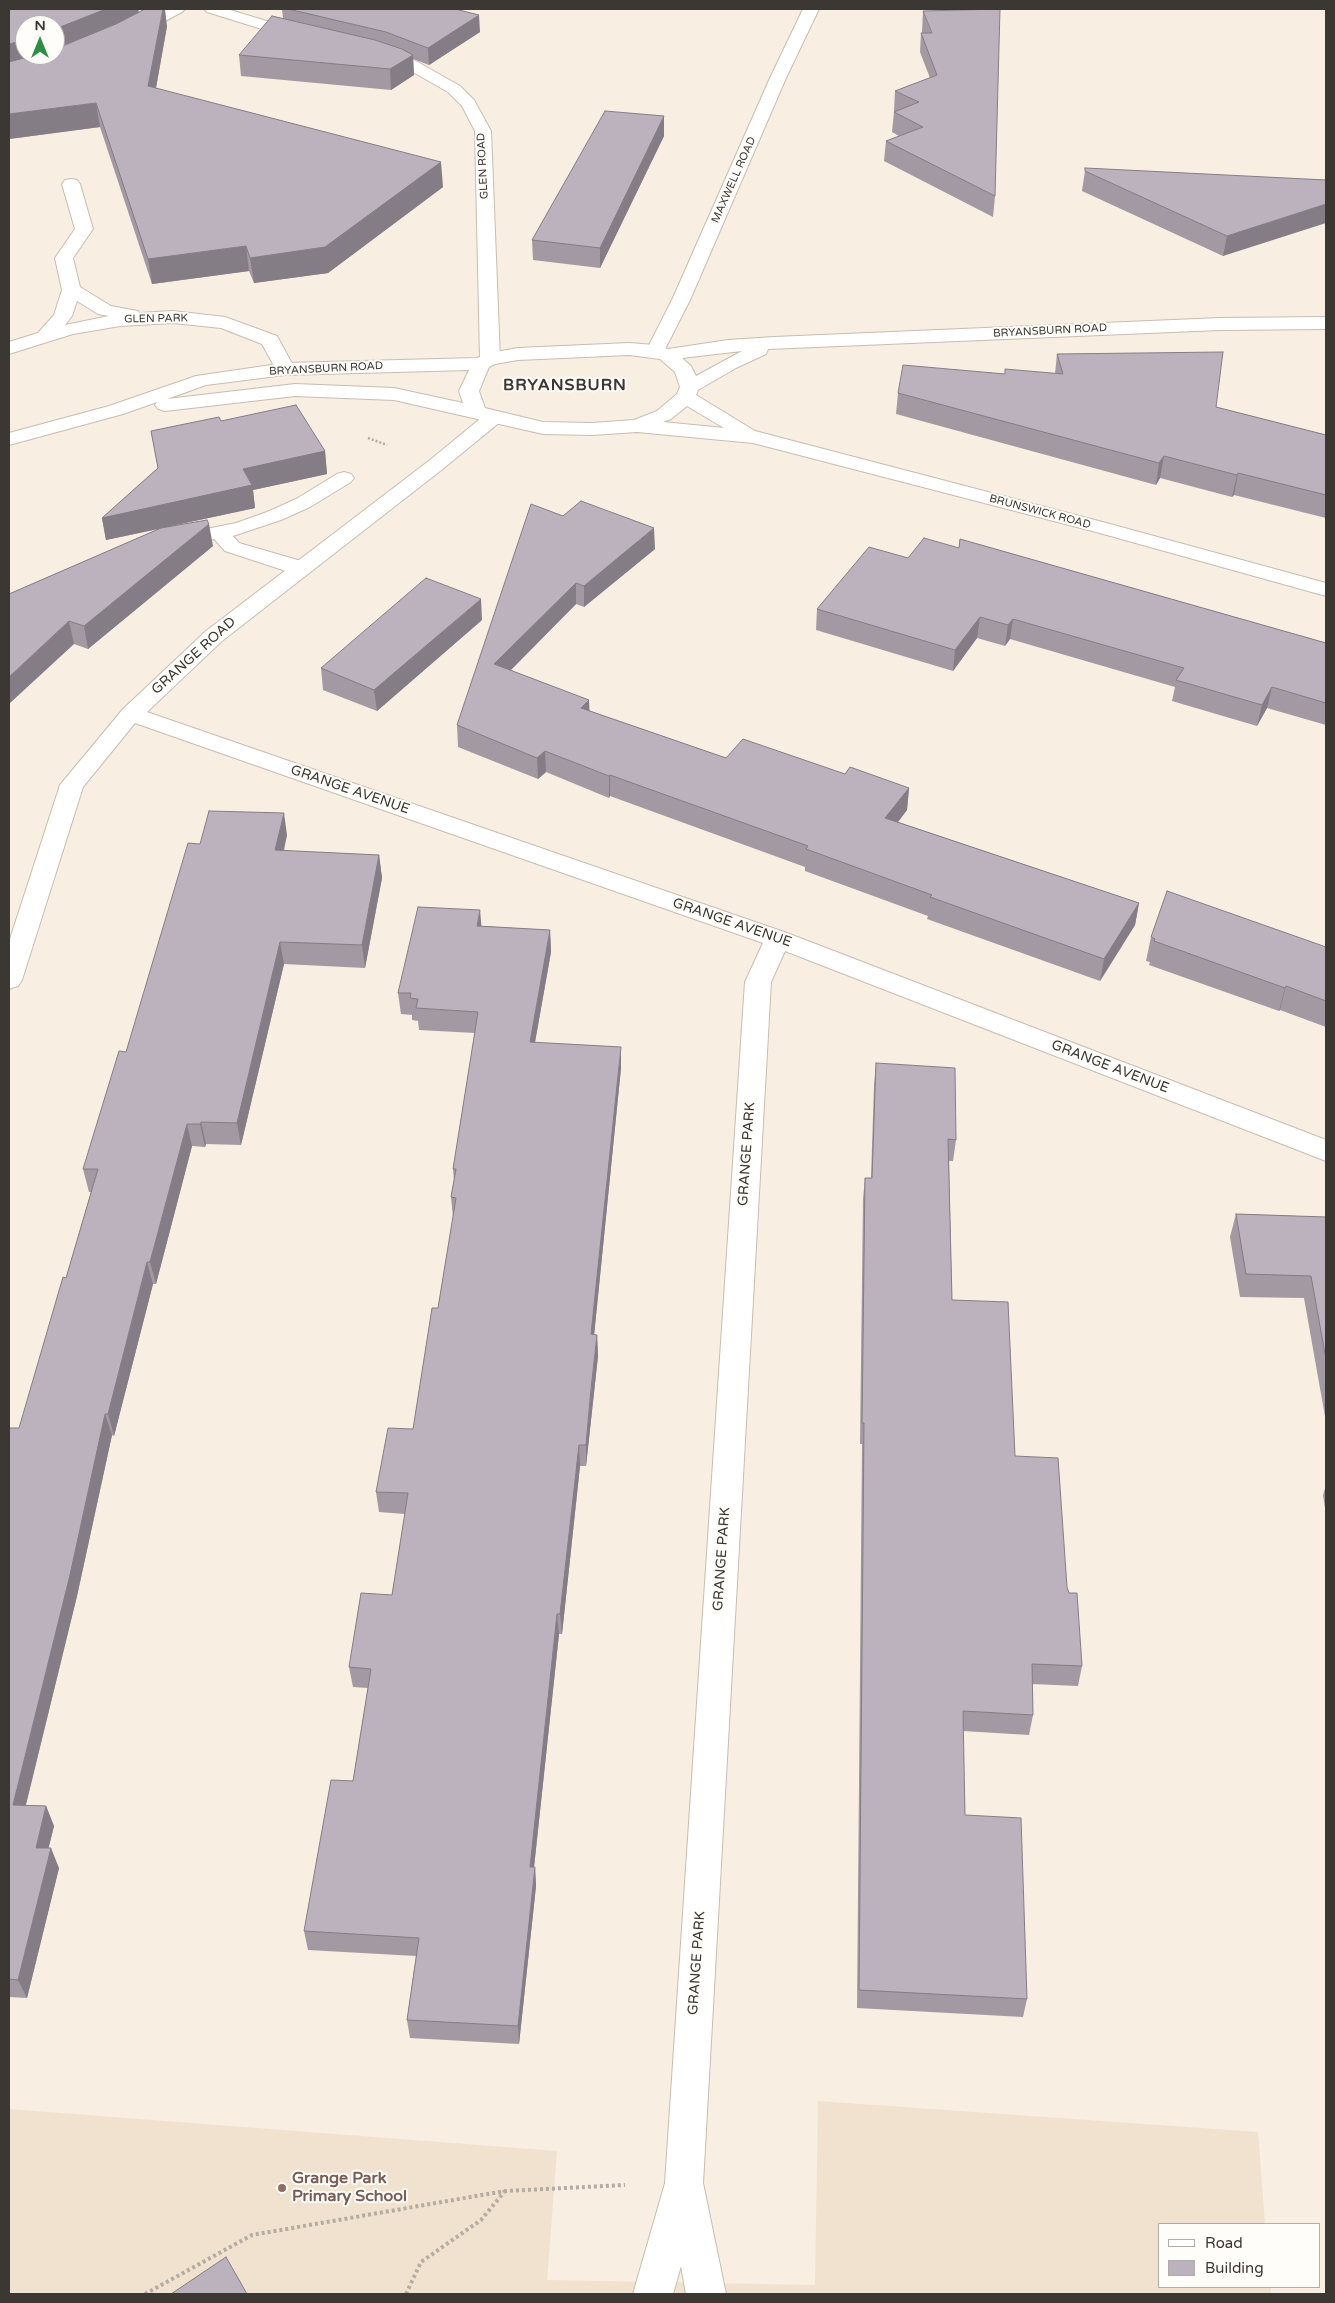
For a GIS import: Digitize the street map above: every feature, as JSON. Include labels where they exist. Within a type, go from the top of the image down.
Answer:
[{"type":"street","points":[[121,38],[177,9]]},
{"type":"street","points":[[212,9],[315,40]]},
{"type":"street","name":"MAXWELL ROAD","points":[[661,353],[681,300],[778,78],[811,9]]},
{"type":"street","name":"GLEN ROAD","points":[[362,50],[410,64],[434,76],[454,89],[468,102],[477,117],[482,132],[486,361]]},
{"type":"street","points":[[46,335],[64,316],[71,290],[64,258],[84,229],[71,184]]},
{"type":"street","points":[[71,290],[105,310],[146,317]]},
{"type":"street","name":"GLEN PARK","points":[[9,348],[46,335],[94,324],[146,317],[200,319],[226,323],[270,340],[285,369]]},
{"type":"street","name":"BRYANSBURN ROAD","points":[[9,439],[116,410],[203,380],[285,369],[486,361],[518,354],[573,351],[629,349],[661,353],[774,343],[1220,324],[1326,322]]},
{"type":"street","name":"BRYANSBURN ROAD","points":[[116,410],[295,390],[394,394],[543,428],[592,429],[637,426],[664,415],[688,392],[729,364],[774,343]]},
{"type":"street","points":[[661,353],[684,370],[688,392]]},
{"type":"street","points":[[485,415],[469,392],[486,361]]},
{"type":"street","name":"BRUNSWICK ROAD","points":[[688,392],[754,437]]},
{"type":"street","name":"GRANGE ROAD","points":[[9,980],[18,924],[72,786],[131,714],[214,636],[437,464],[485,415]]},
{"type":"street","name":"BRUNSWICK ROAD","points":[[637,426],[754,437],[1103,528],[1326,590]]},
{"type":"street","points":[[160,543],[241,528],[303,503],[344,478]]},
{"type":"street","points":[[219,532],[232,547],[300,568]]},
{"type":"street","name":"GRANGE AVENUE","points":[[131,714],[778,939],[1326,1151]]},
{"type":"street","name":"GRANGE PARK","points":[[684,2183],[758,982],[778,939]]},
{"type":"street","points":[[653,2294],[684,2183]]},
{"type":"street","points":[[684,2183],[706,2294]]},
{"type":"path","points":[[145,2294],[252,2235],[505,2191],[684,2183]]},
{"type":"path","points":[[406,2294],[421,2262],[481,2220],[505,2191]]},
{"type":"shaded area","name":"Grange Park Primary School","points":[[818,2101],[1258,2132],[1265,2223],[1158,2223],[1158,2288],[1271,2288],[1271,2294],[9,2294],[9,2109],[557,2151],[547,2280],[815,2285]]},
{"type":"building","points":[[9,9],[106,9],[65,25],[65,15],[15,15],[15,42],[9,44]]},
{"type":"building","points":[[145,9],[163,9],[148,86],[441,162],[325,247],[250,258],[246,246],[148,259],[96,103],[9,114],[9,62],[15,60],[15,65],[65,65],[65,45],[116,24]]},
{"type":"building","points":[[288,9],[455,9],[479,15],[428,48],[386,32]]},
{"type":"building","points":[[1000,9],[995,196],[886,141],[923,127],[894,112],[919,102],[895,91],[937,75],[921,33],[932,33],[923,11]]},
{"type":"building","points":[[272,16],[375,40],[402,49],[413,55],[390,69],[239,55]]},
{"type":"building","points":[[605,111],[664,116],[600,248],[532,240]]},
{"type":"building","points":[[1085,168],[1326,180],[1326,204],[1227,236],[1085,171]]},
{"type":"building","points":[[1223,352],[1216,407],[1326,435],[1326,495],[1164,456],[1159,463],[898,393],[903,365],[1005,374],[1005,369],[1063,374],[1057,354]]},
{"type":"building","points":[[296,405],[325,451],[243,469],[252,485],[102,518],[158,468],[151,431],[219,417],[221,421]]},
{"type":"building","points":[[581,501],[654,528],[584,586],[576,583],[494,664],[589,700],[581,708],[726,758],[743,739],[845,774],[850,767],[909,788],[885,818],[1139,903],[1104,959],[930,897],[932,895],[806,849],[808,846],[609,776],[545,751],[537,758],[457,725],[531,504],[563,516]]},
{"type":"building","points":[[207,520],[209,524],[84,626],[69,621],[9,677],[9,594],[161,528]]},
{"type":"building","points":[[924,538],[959,548],[960,539],[1326,643],[1326,703],[1272,687],[1262,705],[1176,680],[1184,668],[1013,619],[1008,625],[980,617],[955,650],[817,609],[869,547],[908,558]]},
{"type":"building","points":[[426,578],[481,599],[374,690],[321,668]]},
{"type":"building","points":[[209,811],[284,813],[275,850],[379,855],[362,945],[280,942],[237,1123],[201,1122],[200,1124],[187,1124],[150,1262],[147,1262],[108,1414],[105,1414],[70,1575],[13,1805],[46,1806],[36,1848],[51,1848],[18,1980],[9,1979],[9,1428],[19,1428],[63,1277],[66,1278],[98,1169],[83,1169],[119,1051],[126,1052],[188,843],[200,844]]},
{"type":"building","points":[[1167,891],[1326,947],[1326,1001],[1154,941],[1155,939],[1151,937]]},
{"type":"building","points":[[418,907],[480,910],[477,926],[550,930],[530,1042],[621,1047],[591,1334],[597,1335],[586,1445],[579,1445],[560,1614],[557,1614],[530,1867],[535,1867],[518,2026],[407,2020],[419,1938],[304,1931],[331,1780],[353,1781],[371,1669],[349,1667],[361,1593],[392,1595],[408,1493],[376,1492],[388,1428],[413,1429],[432,1308],[438,1308],[456,1198],[451,1197],[456,1169],[453,1169],[478,1012],[416,1008],[418,999],[410,998],[411,993],[398,993]]},
{"type":"building","points":[[876,1063],[955,1068],[956,1140],[948,1139],[952,1300],[1008,1302],[1015,1456],[1058,1458],[1067,1587],[1069,1593],[1077,1593],[1082,1666],[1032,1664],[1033,1715],[963,1711],[965,1815],[1021,1818],[1027,1999],[859,1990],[865,1178],[872,1178]]},
{"type":"building","points":[[1236,1214],[1326,1217],[1326,1359],[1311,1276],[1246,1274]]},
{"type":"building","points":[[226,2257],[247,2294],[171,2294]]},
{"type":"place","name":"Grange Park Primary School","points":[[282,2188]]},
{"type":"district","name":"BRYANSBURN","points":[[565,386]]}]
